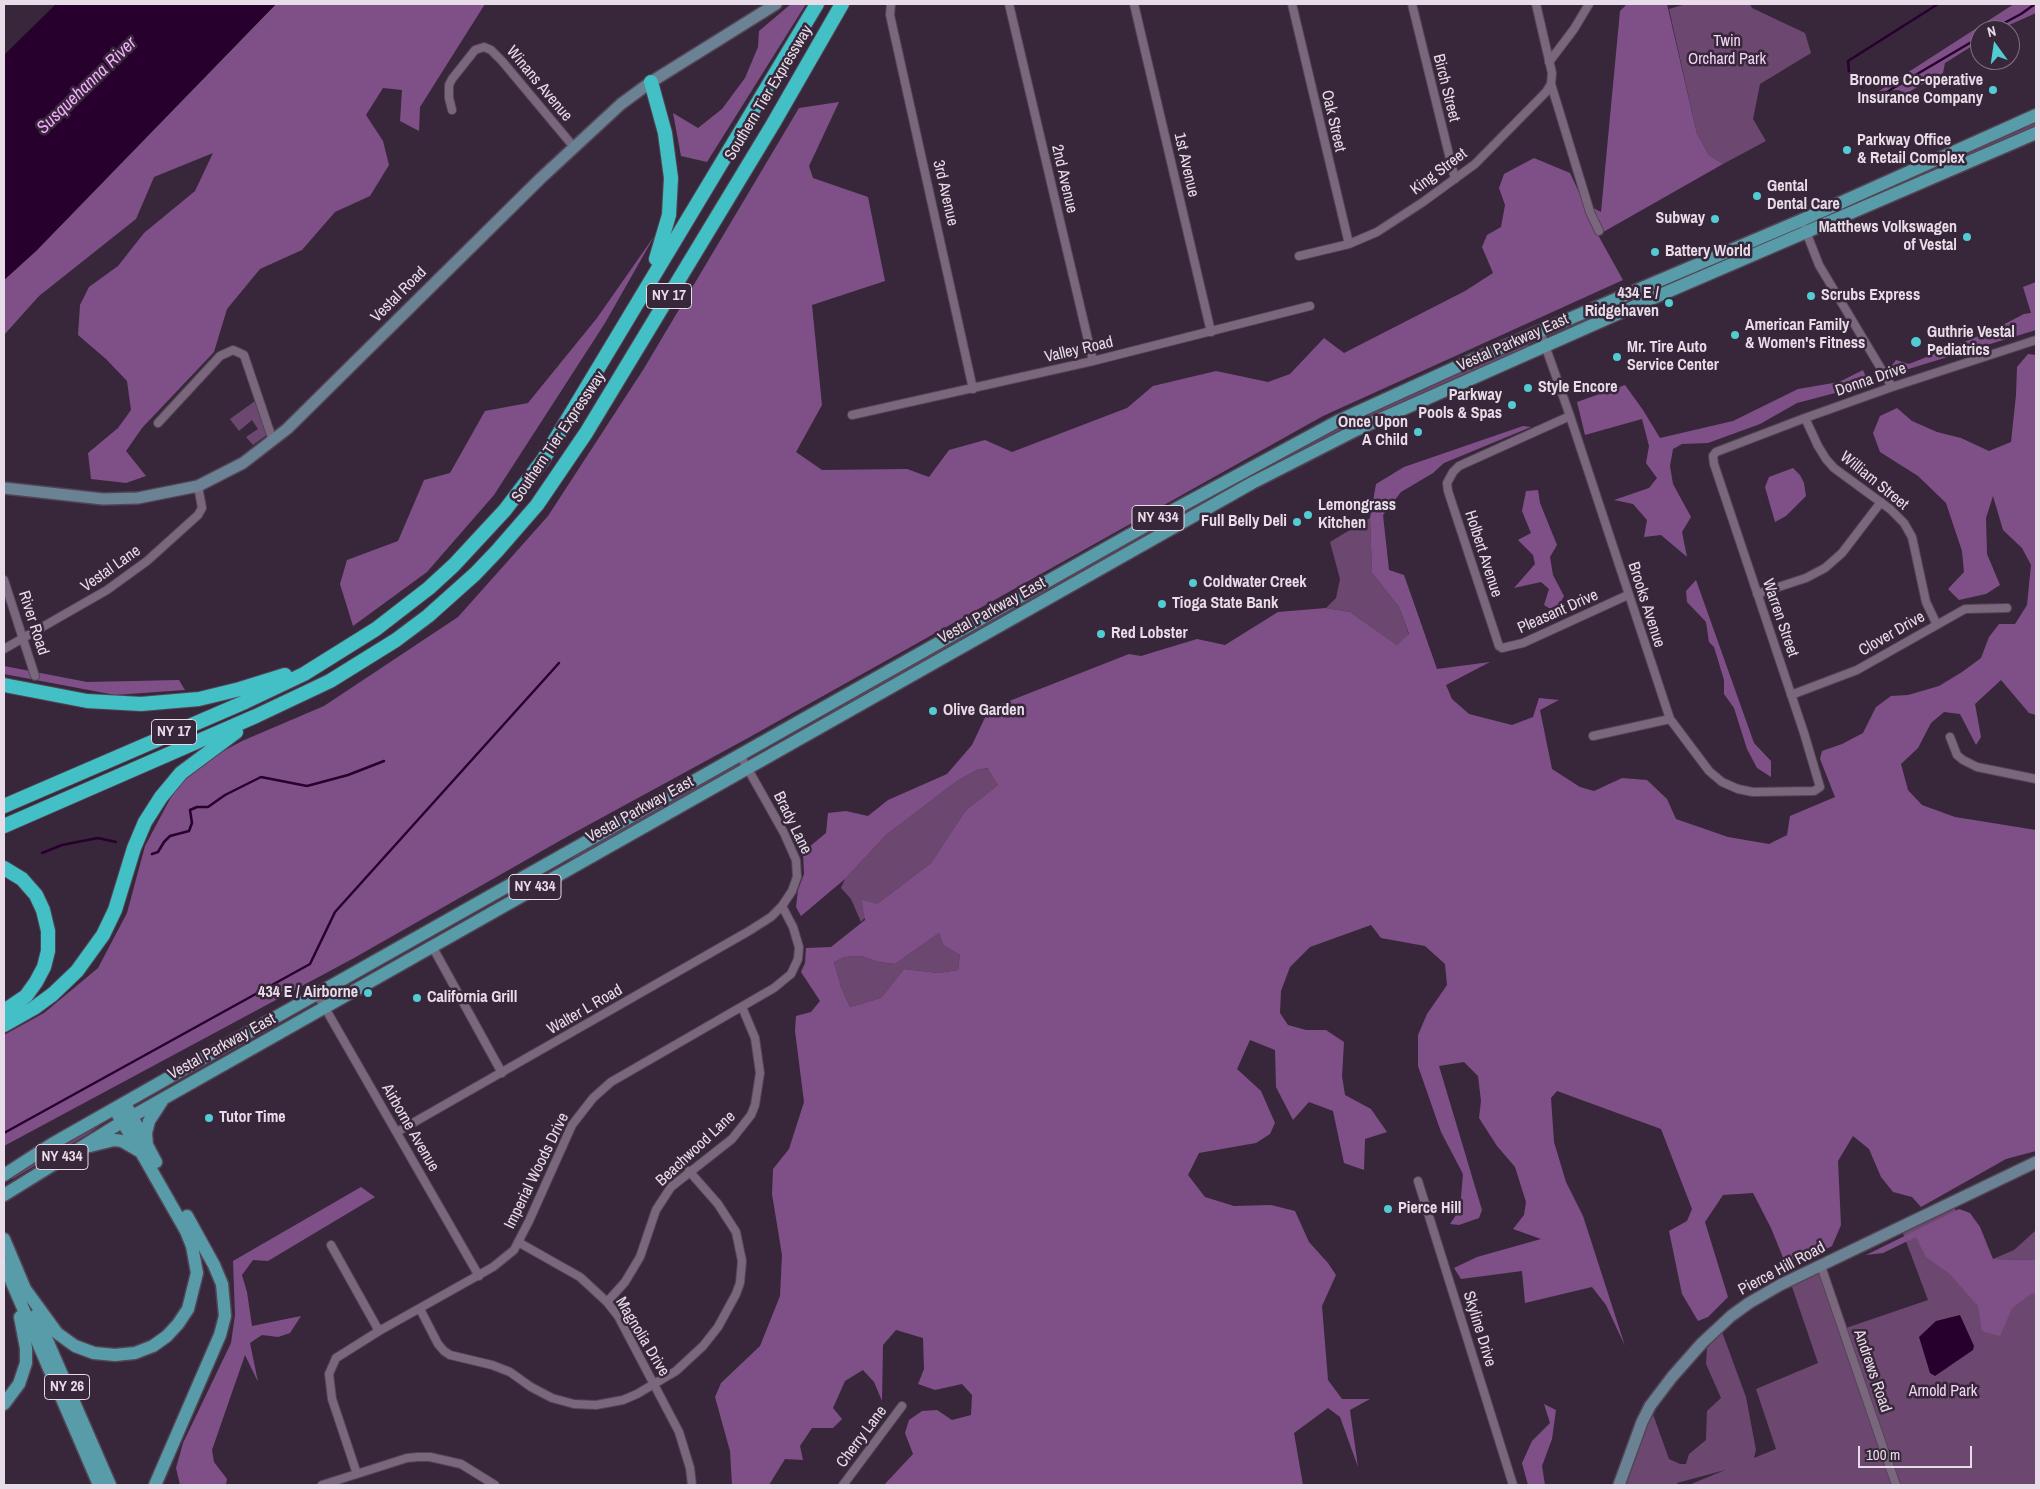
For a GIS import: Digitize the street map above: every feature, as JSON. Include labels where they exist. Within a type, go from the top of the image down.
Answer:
[{"type":"highway","name":"Southern Tier Expressway","points":[[4,806],[304,674],[376,629],[430,588],[479,540],[505,510],[543,460],[817,4]]},
{"type":"highway","name":"Southern Tier Expressway","points":[[4,826],[292,700],[354,667],[420,622],[475,574],[537,505],[586,433],[773,124],[842,4]]},
{"type":"highway","points":[[638,301],[663,240],[671,193],[670,166],[665,133],[651,82]]},
{"type":"highway","points":[[4,686],[107,704],[176,702],[240,689],[289,674],[341,652]]},
{"type":"highway","points":[[4,1025],[34,1008],[53,994],[90,956],[115,910],[134,848],[145,822],[161,797],[181,773],[195,761],[256,716]]},
{"type":"highway","points":[[4,868],[22,879],[36,895],[43,910],[48,931],[48,951],[44,967],[36,982],[26,996],[4,1011]]},
{"type":"main road","name":"Vestal Parkway East","points":[[4,1175],[52,1144],[317,994],[1179,507],[1338,421],[1463,364],[1802,220],[2036,115]]},
{"type":"main road","name":"Vestal Parkway East","points":[[4,1195],[127,1119],[575,864],[1252,483],[1356,430],[2036,133]]},
{"type":"main road","points":[[20,1290],[57,1333],[74,1346],[94,1353],[115,1355],[135,1353],[153,1346],[167,1336],[178,1324],[188,1309],[193,1296],[197,1266],[186,1231],[144,1148],[149,1121],[163,1099]]},
{"type":"main road","points":[[119,1106],[214,1265],[222,1284],[225,1300],[225,1316],[220,1335],[155,1485]]},
{"type":"main road","points":[[71,1152],[101,1142],[114,1140],[144,1148]]},
{"type":"main road","name":"NY 26","points":[[4,1239],[20,1290],[99,1485]]},
{"type":"main road","name":"NY 26","points":[[4,1264],[20,1290],[110,1485]]},
{"type":"main road","points":[[4,1404],[19,1384],[26,1363],[20,1290]]},
{"type":"street","name":"Vestal Road","points":[[4,488],[82,497],[119,499],[155,496],[198,486],[238,466],[273,441],[574,146],[621,104],[764,7],[776,4]]},
{"type":"street","name":"3rd Avenue","points":[[891,4],[890,14],[973,389]]},
{"type":"street","name":"2nd Avenue","points":[[1010,4],[1093,360]]},
{"type":"street","name":"1st Avenue","points":[[1134,4],[1212,332]]},
{"type":"street","name":"Oak Street","points":[[1292,4],[1349,244]]},
{"type":"street","name":"Birch Street","points":[[1412,4],[1454,179]]},
{"type":"street","points":[[1536,4],[1550,62],[1551,84],[1590,212],[1599,231]]},
{"type":"street","points":[[1550,62],[1574,29],[1589,4]]},
{"type":"street","name":"Winans Avenue","points":[[452,110],[449,98],[449,85],[466,58],[478,48],[484,47],[491,50],[502,61],[574,146]]},
{"type":"street","name":"King Street","points":[[1300,256],[1349,244],[1377,232],[1475,164],[1546,92],[1551,84]]},
{"type":"street","points":[[1802,220],[1819,264],[1833,290],[1892,387]]},
{"type":"street","name":"Valley Road","points":[[852,415],[973,389],[1212,332],[1310,306]]},
{"type":"street","name":"Brooks Avenue","points":[[1540,331],[1670,719],[1709,771],[1722,782],[1738,790],[1753,792],[1816,791]]},
{"type":"street","name":"Donna Drive","points":[[1716,452],[1892,387],[2036,340]]},
{"type":"street","points":[[158,423],[220,356],[233,350],[244,355],[273,441]]},
{"type":"street","name":"Holbert Avenue","points":[[1499,646],[1447,483],[1459,466],[1570,416]]},
{"type":"street","name":"William Street","points":[[1805,418],[1818,446],[1834,468],[1880,502],[1904,523],[1912,536],[1922,591],[1937,625]]},
{"type":"street","name":"Warren Street","points":[[1716,452],[1713,456],[1714,464],[1819,779],[1820,787],[1816,791]]},
{"type":"street","name":"Vestal Lane","points":[[4,649],[106,590],[147,562],[198,515],[202,508],[198,486]]},
{"type":"street","points":[[1757,594],[1806,578],[1825,568],[1842,553],[1880,502]]},
{"type":"street","name":"River Road","points":[[4,580],[35,676]]},
{"type":"street","name":"Pleasant Drive","points":[[1499,646],[1510,648],[1523,643],[1628,595]]},
{"type":"street","name":"Clover Drive","points":[[1791,695],[1835,680],[1857,670],[1965,608],[2007,608]]},
{"type":"street","points":[[1593,736],[1670,719]]},
{"type":"street","points":[[1950,736],[1957,755],[1977,767],[2036,779]]},
{"type":"street","name":"Brady Lane","points":[[740,755],[784,832],[796,860],[797,877],[792,891],[782,906]]},
{"type":"street","name":"Imperial Woods Drive","points":[[357,1474],[334,1405],[329,1381],[329,1374],[333,1364],[342,1354],[479,1276],[505,1258],[518,1242],[572,1125],[593,1098],[611,1082],[774,988],[791,974],[798,959],[799,946],[782,906]]},
{"type":"street","name":"Walter L Road","points":[[397,1132],[749,931],[771,917],[782,906]]},
{"type":"street","points":[[432,946],[502,1072]]},
{"type":"street","name":"Airborne Avenue","points":[[317,994],[479,1276]]},
{"type":"street","name":"Beachwood Lane","points":[[607,1302],[625,1282],[640,1256],[656,1210],[665,1194],[679,1179],[732,1139],[751,1116],[755,1105],[760,1073],[758,1050],[750,1023],[742,1007]]},
{"type":"street","name":"Pierce Hill Road","points":[[1619,1485],[1642,1422],[1650,1406],[1702,1343],[1749,1302],[2036,1162]]},
{"type":"street","points":[[420,1309],[438,1344],[444,1351],[450,1355],[492,1365],[510,1372],[531,1387],[552,1398],[574,1404],[596,1405],[623,1400],[655,1384],[676,1371],[704,1346],[718,1327],[736,1294],[742,1271],[741,1249],[736,1232],[718,1204],[689,1171]]},
{"type":"street","name":"Skyline Drive","points":[[1418,1181],[1513,1485]]},
{"type":"street","name":"Magnolia Drive","points":[[518,1242],[580,1277],[607,1302],[623,1324],[679,1432],[690,1468],[692,1485]]},
{"type":"street","points":[[331,1245],[379,1332]]},
{"type":"street","name":"Andrews Road","points":[[1821,1266],[1896,1485]]},
{"type":"street","name":"Cherry Lane","points":[[843,1485],[902,1406]]},
{"type":"street","points":[[322,1485],[408,1458],[430,1457],[460,1464],[494,1485]]},
{"type":"green space","name":"Twin Orchard Park","points":[[1686,4],[1750,4],[1752,8],[1805,33],[1811,53],[1760,84],[1753,119],[1766,141],[1723,164],[1709,155],[1697,134],[1669,9]]},
{"type":"green space","points":[[2036,120],[2036,128],[1819,219],[1883,192],[1942,162]]},
{"type":"green space","points":[[1521,344],[1528,344],[1530,346],[1363,420],[1291,455],[758,756],[880,683],[1260,467],[1367,413]]},
{"type":"green space","points":[[255,401],[268,434],[253,445],[246,437],[258,429],[252,420],[239,431],[230,419]]},
{"type":"green space","points":[[1370,518],[1372,573],[1399,607],[1409,635],[1397,645],[1350,612],[1326,608],[1336,598],[1340,579],[1330,542]]},
{"type":"green space","points":[[739,761],[742,765],[563,866],[584,848]]},
{"type":"green space","points":[[989,768],[998,785],[966,810],[931,863],[877,904],[861,922],[851,899],[841,888],[845,879],[886,835],[957,781],[977,770]]},
{"type":"green space","points":[[939,933],[943,945],[960,955],[958,970],[938,973],[904,969],[881,998],[850,1007],[841,987],[834,962],[845,957],[861,956],[879,962],[895,964]]},
{"type":"green space","points":[[113,1116],[88,1134],[13,1179],[8,1178],[37,1158]]},
{"type":"green space","name":"Arnold Park","points":[[1953,1203],[1988,1291],[2036,1280],[2036,1485],[1689,1485],[1725,1470],[1677,1483],[1678,1485],[1619,1485],[1650,1406],[1669,1459],[1680,1464],[1686,1464],[1689,1454],[1706,1440],[1707,1411],[1721,1398],[1706,1364],[1707,1348],[1722,1332],[1746,1397],[1756,1450],[1754,1458],[1776,1449],[1756,1389],[1818,1363],[1790,1281],[1821,1266],[1843,1329],[1928,1300],[1901,1228]]},
{"type":"green space","points":[[2036,1225],[2036,1260],[1993,1259],[2014,1250],[2035,1231]]},
{"type":"shaded area","points":[[276,4],[485,4],[420,107],[419,131],[400,121],[402,90],[383,88],[366,115],[383,141],[389,165],[370,196],[335,212],[302,250],[260,269],[227,309],[214,352],[142,428],[126,451],[146,476],[126,483],[91,479],[88,453],[118,428],[131,410],[127,381],[106,359],[78,335],[80,305],[89,287],[118,266],[144,233],[195,191],[213,153],[154,177],[136,219],[39,296],[4,335],[4,280],[36,251]]},
{"type":"shaded area","points":[[791,4],[806,4],[707,162],[681,156],[673,113],[698,128],[722,109],[745,78],[758,47],[759,31]]},
{"type":"shaded area","points":[[1627,4],[1667,4],[1697,134],[1709,155],[1723,164],[1598,235],[1623,280],[1323,416],[748,738],[570,835],[354,958],[4,1146],[4,1035],[44,1013],[98,968],[127,913],[145,846],[170,799],[186,776],[218,754],[242,741],[324,706],[458,617],[548,516],[643,370],[799,108],[839,102],[809,166],[813,178],[868,197],[885,281],[812,305],[822,405],[796,452],[822,470],[907,469],[929,477],[949,450],[985,440],[1012,452],[1127,408],[1153,386],[1216,371],[1268,382],[1290,374],[1324,338],[1344,353],[1465,291],[1493,273],[1482,247],[1487,235],[1501,227],[1505,205],[1499,188],[1504,174],[1534,158],[1570,173],[1584,203],[1601,212],[1620,11]]},
{"type":"shaded area","points":[[2014,4],[2036,4],[2036,13],[2020,20],[1989,20]]},
{"type":"shaded area","points":[[1970,32],[1970,47],[1945,63],[1943,73],[1905,94],[1899,90],[1879,91]]},
{"type":"shaded area","points":[[655,235],[605,323],[494,495],[427,572],[353,626],[340,584],[347,560],[398,541],[424,480],[450,473],[485,411],[528,403],[597,318]]},
{"type":"shaded area","points":[[2036,282],[2036,330],[1902,371],[1892,365],[1896,360],[1909,364],[1991,331],[2024,314],[2031,313],[2023,287]]},
{"type":"shaded area","points":[[2028,354],[2036,355],[2036,715],[2029,713],[2001,680],[1975,704],[1981,737],[1976,745],[1960,714],[1944,712],[1931,723],[1918,748],[1901,764],[1908,790],[1922,805],[1955,817],[2036,830],[2036,1151],[2006,1159],[1921,1207],[1912,1197],[1893,1192],[1881,1177],[1869,1149],[1853,1136],[1838,1161],[1841,1225],[1832,1246],[1810,1258],[1784,1260],[1771,1228],[1753,1193],[1723,1195],[1705,1222],[1728,1297],[1708,1317],[1698,1321],[1682,1294],[1669,1231],[1687,1221],[1692,1209],[1661,1129],[1557,1091],[1551,1098],[1554,1142],[1566,1182],[1583,1216],[1625,1346],[1606,1305],[1592,1287],[1525,1303],[1522,1271],[1461,1279],[1454,1268],[1477,1257],[1541,1239],[1513,1229],[1524,1215],[1526,1202],[1515,1167],[1497,1146],[1479,1118],[1481,1101],[1478,1076],[1464,1062],[1439,1066],[1482,1210],[1479,1218],[1459,1225],[1450,1224],[1460,1209],[1463,1174],[1441,1132],[1418,1066],[1418,1035],[1427,1014],[1447,985],[1445,964],[1425,946],[1381,938],[1371,925],[1310,947],[1290,967],[1281,991],[1280,1013],[1288,1025],[1306,1030],[1326,1030],[1344,1042],[1342,1076],[1345,1095],[1371,1109],[1387,1132],[1365,1139],[1364,1170],[1344,1163],[1333,1111],[1309,1102],[1293,1120],[1276,1087],[1275,1050],[1250,1040],[1237,1069],[1261,1091],[1275,1123],[1270,1134],[1256,1143],[1199,1153],[1188,1175],[1205,1197],[1234,1206],[1271,1205],[1295,1211],[1309,1242],[1336,1275],[1322,1306],[1328,1380],[1342,1399],[1370,1399],[1350,1410],[1358,1467],[1340,1417],[1328,1408],[1294,1433],[1303,1485],[884,1485],[913,1454],[905,1433],[909,1420],[922,1411],[937,1410],[952,1420],[971,1415],[972,1395],[962,1384],[935,1390],[918,1384],[924,1369],[923,1338],[896,1330],[883,1345],[882,1401],[874,1382],[863,1370],[845,1381],[833,1408],[842,1419],[833,1428],[812,1428],[800,1446],[803,1460],[785,1459],[769,1485],[732,1485],[730,1451],[715,1397],[721,1383],[760,1346],[780,1296],[782,1255],[772,1194],[773,1169],[789,1149],[804,1102],[795,1031],[796,1016],[811,1012],[820,1001],[801,972],[805,963],[806,948],[831,947],[865,920],[862,900],[877,904],[931,863],[966,810],[998,785],[988,768],[977,770],[957,781],[886,835],[845,879],[801,916],[796,907],[798,890],[804,874],[803,852],[826,833],[828,813],[846,811],[868,816],[888,800],[947,774],[972,745],[989,709],[1129,654],[1141,656],[1197,639],[1225,645],[1278,612],[1326,608],[1350,612],[1397,645],[1409,634],[1399,607],[1372,573],[1370,518],[1376,484],[1404,467],[1523,426],[1531,427],[1444,463],[1433,473],[1401,492],[1383,515],[1389,570],[1404,575],[1437,669],[1490,662],[1446,685],[1452,699],[1469,714],[1512,725],[1533,717],[1539,698],[1559,700],[1540,710],[1552,769],[1580,787],[1594,791],[1622,778],[1647,780],[1667,799],[1676,819],[1728,837],[1769,844],[1787,835],[1790,816],[1835,797],[1820,759],[1822,751],[1842,744],[1863,733],[1876,707],[1891,696],[1908,695],[1939,686],[1962,672],[1981,658],[1989,637],[1999,624],[2015,624],[2027,605],[2031,565],[2022,548],[2003,530],[1993,496],[1986,518],[1987,554],[2000,585],[1986,594],[1959,600],[1948,589],[1964,572],[1962,551],[1946,503],[1918,476],[1880,452],[1873,433],[1880,416],[1897,408],[1912,421],[1937,432],[1961,438],[1989,451],[2011,442],[2017,367]],"holes":[[[939,933],[943,945],[960,955],[958,970],[938,973],[904,969],[881,998],[850,1007],[841,987],[834,962],[845,957],[861,956],[879,962],[895,964]]]},
{"type":"shaded area","points":[[1863,370],[1868,381],[1858,387],[1797,403],[1760,424],[1708,443],[1682,444],[1673,449],[1670,466],[1673,484],[1691,517],[1682,532],[1687,557],[1661,535],[1644,537],[1647,520],[1633,504],[1614,500],[1649,488],[1657,478],[1646,463],[1649,446],[1642,419],[1585,435],[1577,402],[1625,385],[1660,438],[1733,421],[1798,389],[1839,382]]},
{"type":"shaded area","points":[[1793,468],[1800,475],[1804,483],[1806,496],[1786,516],[1775,522],[1765,487],[1769,477]]},
{"type":"shaded area","points":[[1538,490],[1540,503],[1557,545],[1550,557],[1553,575],[1564,596],[1555,612],[1544,605],[1549,589],[1541,582],[1514,588],[1535,564],[1533,555],[1518,540],[1531,533],[1522,511],[1526,491]]},
{"type":"shaded area","points":[[1696,580],[1754,743],[1771,761],[1771,777],[1757,768],[1747,749],[1734,708],[1724,694],[1724,680],[1714,647],[1709,642],[1706,622],[1687,602],[1686,591]]},
{"type":"shaded area","points":[[4,666],[87,682],[179,680],[185,690],[115,695],[4,674]]},
{"type":"shaded area","points":[[361,1187],[375,1197],[268,1261],[253,1260],[242,1275],[247,1292],[252,1326],[301,1316],[290,1333],[278,1337],[262,1335],[250,1343],[258,1382],[245,1355],[212,1450],[214,1462],[227,1479],[226,1485],[180,1485],[176,1468],[183,1443],[231,1343],[235,1315],[233,1261]]},
{"type":"shaded area","points":[[1959,1209],[1970,1213],[1980,1227],[1993,1259],[2036,1260],[2036,1294],[2032,1293],[2012,1308],[2000,1336],[1982,1331],[1978,1306],[1950,1274],[1926,1257],[1916,1237],[1883,1253],[1866,1255]]},
{"type":"shaded area","points":[[1544,1404],[1556,1410],[1552,1439],[1542,1466],[1545,1485],[1528,1485],[1522,1463],[1532,1441],[1550,1423]]},
{"type":"water","name":"Susquehanna River","points":[[56,4],[276,4],[36,251],[4,280],[4,55]]},
{"type":"water","points":[[1960,1315],[1974,1346],[1973,1350],[1935,1376],[1930,1373],[1919,1337],[1936,1321]]},
{"type":"waterway","points":[[1862,87],[1849,72],[1848,61],[1938,4]]},
{"type":"waterway","points":[[2010,20],[2035,4]]},
{"type":"waterway","points":[[1870,97],[1872,102],[1877,101],[1890,90],[1970,43]]},
{"type":"waterway","points":[[4,1133],[310,964],[335,912],[559,663]]},
{"type":"waterway","points":[[152,854],[158,852],[170,836],[189,831],[192,823],[190,810],[197,807],[208,807],[225,795],[261,777],[307,786],[348,775],[384,761]]},
{"type":"waterway","points":[[42,853],[62,845],[98,838],[116,842]]},
{"type":"place","name":"Broome Co-operative Insurance Company","points":[[1993,90]]},
{"type":"place","name":"Parkway Office & Retail Complex","points":[[1847,150]]},
{"type":"place","name":"Gental Dental Care","points":[[1757,196]]},
{"type":"place","name":"Subway","points":[[1715,219]]},
{"type":"place","name":"Matthews Volkswagen of Vestal","points":[[1967,237]]},
{"type":"place","name":"Battery World","points":[[1655,252]]},
{"type":"place","name":"Scrubs Express","points":[[1811,296]]},
{"type":"place","name":"434 E / Ridgehaven","points":[[1669,303]]},
{"type":"place","name":"American Family & Women's Fitness","points":[[1735,335]]},
{"type":"place","name":"Guthrie Vestal Pediatrics","points":[[1916,342]]},
{"type":"place","name":"Mr. Tire Auto Service Center","points":[[1617,357]]},
{"type":"place","name":"Style Encore","points":[[1528,388]]},
{"type":"place","name":"Parkway Pools & Spas","points":[[1512,405]]},
{"type":"place","name":"Once Upon A Child","points":[[1418,432]]},
{"type":"place","name":"Lemongrass Kitchen","points":[[1308,515]]},
{"type":"place","name":"Full Belly Deli","points":[[1297,522]]},
{"type":"place","name":"Coldwater Creek","points":[[1193,583]]},
{"type":"place","name":"Tioga State Bank","points":[[1162,604]]},
{"type":"place","name":"Red Lobster","points":[[1101,634]]},
{"type":"place","name":"Olive Garden","points":[[933,711]]},
{"type":"place","name":"434 E / Airborne","points":[[368,993]]},
{"type":"place","name":"California Grill","points":[[417,998]]},
{"type":"place","name":"Tutor Time","points":[[209,1118]]},
{"type":"place","name":"Pierce Hill","points":[[1388,1209]]}]
